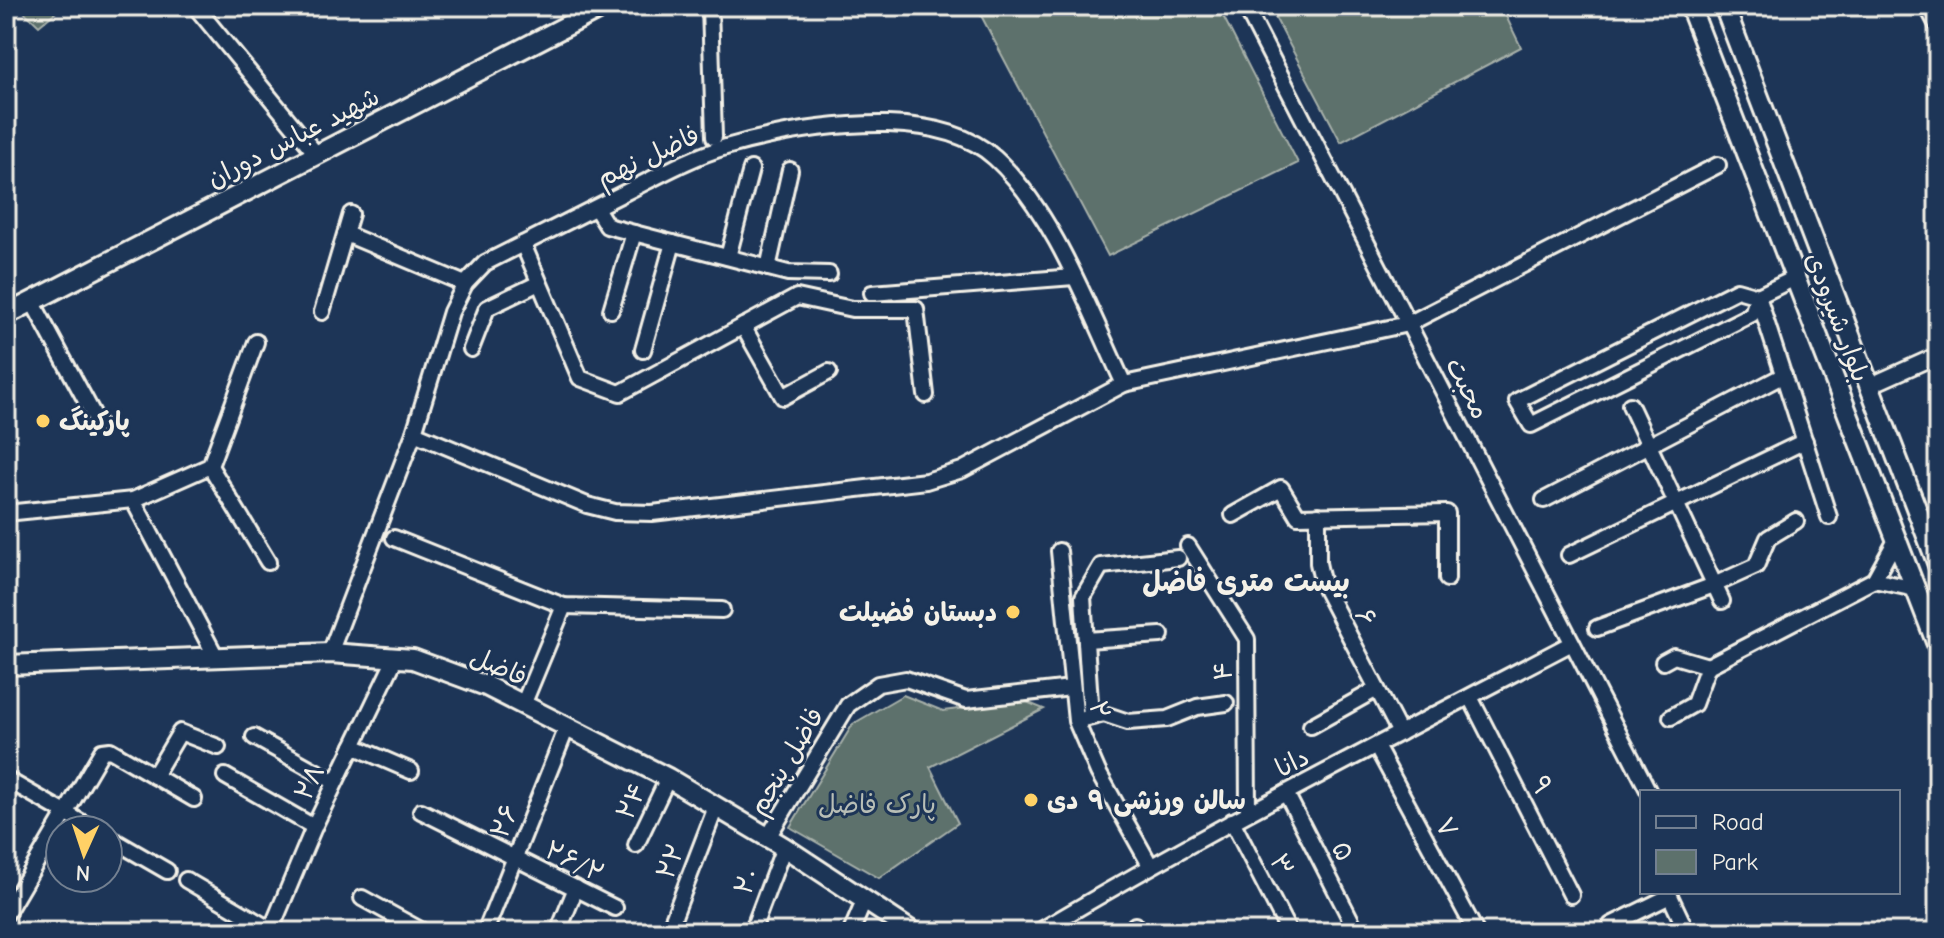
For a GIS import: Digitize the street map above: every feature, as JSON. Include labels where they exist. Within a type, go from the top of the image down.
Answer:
[{"type":"main road","name":"شهید عباس دوران","points":[[7,315],[605,6]]},
{"type":"main road","points":[[1693,14],[1724,7]]},
{"type":"main road","name":"بلوار شیرودی","points":[[1724,7],[1938,565]]},
{"type":"main road","name":"بلوار شیرودی","points":[[1693,14],[1938,647]]},
{"type":"main road","name":"فاضل","points":[[6,665],[330,653],[413,659],[486,686],[668,778],[784,847],[913,932]]},
{"type":"street","points":[[195,6],[317,155]]},
{"type":"street","points":[[710,6],[714,137]]},
{"type":"street","name":"محبت","points":[[1245,6],[1648,790]]},
{"type":"street","points":[[1927,6],[1938,27]]},
{"type":"street","name":"فاضل نهم","points":[[330,653],[414,433],[451,312],[465,284],[485,263],[679,166],[723,148],[783,133],[852,123],[915,125],[958,135],[993,155],[1021,184],[1042,217],[1124,384]]},
{"type":"street","points":[[414,433],[587,505],[615,512],[652,513],[926,481],[962,470],[1124,384],[1408,324],[1718,165]]},
{"type":"street","points":[[728,257],[751,169]]},
{"type":"street","points":[[768,268],[790,170]]},
{"type":"street","points":[[596,208],[607,226],[788,273],[829,274]]},
{"type":"street","points":[[322,312],[351,214]]},
{"type":"street","points":[[611,310],[634,233]]},
{"type":"street","points":[[346,234],[465,284]]},
{"type":"street","points":[[643,350],[673,243]]},
{"type":"street","points":[[523,244],[580,378],[620,393],[797,297],[852,309],[916,309],[926,395]]},
{"type":"street","points":[[872,293],[1074,277]]},
{"type":"street","points":[[1758,296],[1752,314],[1531,425],[1517,401],[1737,290],[1758,296],[1795,278]]},
{"type":"street","points":[[471,349],[487,308],[539,283]]},
{"type":"street","points":[[1758,296],[1829,517]]},
{"type":"street","points":[[32,301],[99,425]]},
{"type":"street","points":[[743,326],[783,397],[829,372]]},
{"type":"street","points":[[6,513],[133,500],[210,466],[256,342]]},
{"type":"street","points":[[1869,386],[1938,355]]},
{"type":"street","points":[[1544,500],[1784,375]]},
{"type":"street","points":[[1630,405],[1722,601]]},
{"type":"street","points":[[1569,555],[1805,441]]},
{"type":"street","points":[[210,466],[268,562]]},
{"type":"street","points":[[1233,515],[1281,488],[1298,516],[1447,513],[1447,579]]},
{"type":"street","points":[[133,500],[216,657]]},
{"type":"street","name":"۶","points":[[1318,515],[1318,563],[1323,585],[1400,733]]},
{"type":"street","points":[[1597,628],[1714,585],[1756,566],[1768,538],[1796,521]]},
{"type":"street","points":[[394,538],[564,606],[722,610]]},
{"type":"street","points":[[1671,717],[1694,704],[1708,666],[1874,580],[1896,540]]},
{"type":"street","name":"۴","points":[[1188,546],[1247,639],[1248,812]]},
{"type":"street","name":"۲","points":[[1059,551],[1076,721],[1098,772],[1150,865]]},
{"type":"street","points":[[1091,717],[1083,597],[1101,566],[1178,558]]},
{"type":"street","points":[[1874,580],[1915,589]]},
{"type":"street","points":[[523,705],[564,606]]},
{"type":"street","points":[[1086,640],[1161,635]]},
{"type":"street","name":"دانا","points":[[1038,932],[1150,865],[1572,643]]},
{"type":"street","points":[[1663,662],[1674,656],[1708,666]]},
{"type":"street","name":"۲۸","points":[[270,931],[314,827],[396,657]]},
{"type":"street","name":"فاضل پنجم","points":[[768,837],[848,705],[878,684],[906,679],[966,700],[1071,688]]},
{"type":"street","points":[[1311,726],[1377,689]]},
{"type":"street","name":"۹","points":[[1470,697],[1571,895]]},
{"type":"street","points":[[1076,721],[1104,714],[1128,722],[1167,719],[1197,707],[1226,703]]},
{"type":"street","name":"۲۶","points":[[485,932],[567,727]]},
{"type":"street","points":[[154,776],[180,732],[218,747]]},
{"type":"street","points":[[254,737],[335,782]]},
{"type":"street","points":[[353,746],[411,771]]},
{"type":"street","name":"۷","points":[[1376,746],[1476,932]]},
{"type":"street","points":[[6,779],[66,814],[105,749],[194,799]]},
{"type":"street","points":[[225,776],[314,827]]},
{"type":"street","name":"۲۴","points":[[636,845],[668,778]]},
{"type":"street","name":"۵","points":[[1286,793],[1357,932]]},
{"type":"street","name":"۲۲","points":[[668,932],[716,807]]},
{"type":"street","name":"۲۶/۲","points":[[421,811],[615,908]]},
{"type":"street","name":"۳","points":[[1232,821],[1289,932]]},
{"type":"street","points":[[124,846],[167,871]]},
{"type":"street","name":"۲۰","points":[[752,932],[784,847]]},
{"type":"street","points":[[6,914],[44,851]]},
{"type":"street","points":[[186,880],[270,931]]},
{"type":"street","points":[[558,932],[576,888]]},
{"type":"street","points":[[1608,932],[1611,925],[1670,896],[1687,932]]},
{"type":"street","points":[[362,898],[424,932]]},
{"type":"street","points":[[851,932],[865,899]]},
{"type":"green space","points":[[18,6],[63,6],[39,26]]},
{"type":"green space","points":[[976,6],[1218,6],[1298,163],[1108,256]]},
{"type":"green space","points":[[1269,6],[1501,6],[1521,47],[1341,142]]},
{"type":"green space","name":"پارک فاضل","points":[[903,695],[943,711],[1024,701],[1044,709],[930,767],[958,823],[879,878],[790,827],[853,724]]},
{"type":"place","name":"پارکینگ","points":[[43,421]]},
{"type":"place","name":"دبستان فضیلت","points":[[1013,612]]},
{"type":"place","name":"سالن ورزشی ۹ دی","points":[[1031,800]]},
{"type":"district","name":"بیست متری فاضل","points":[[1246,581]]}]
